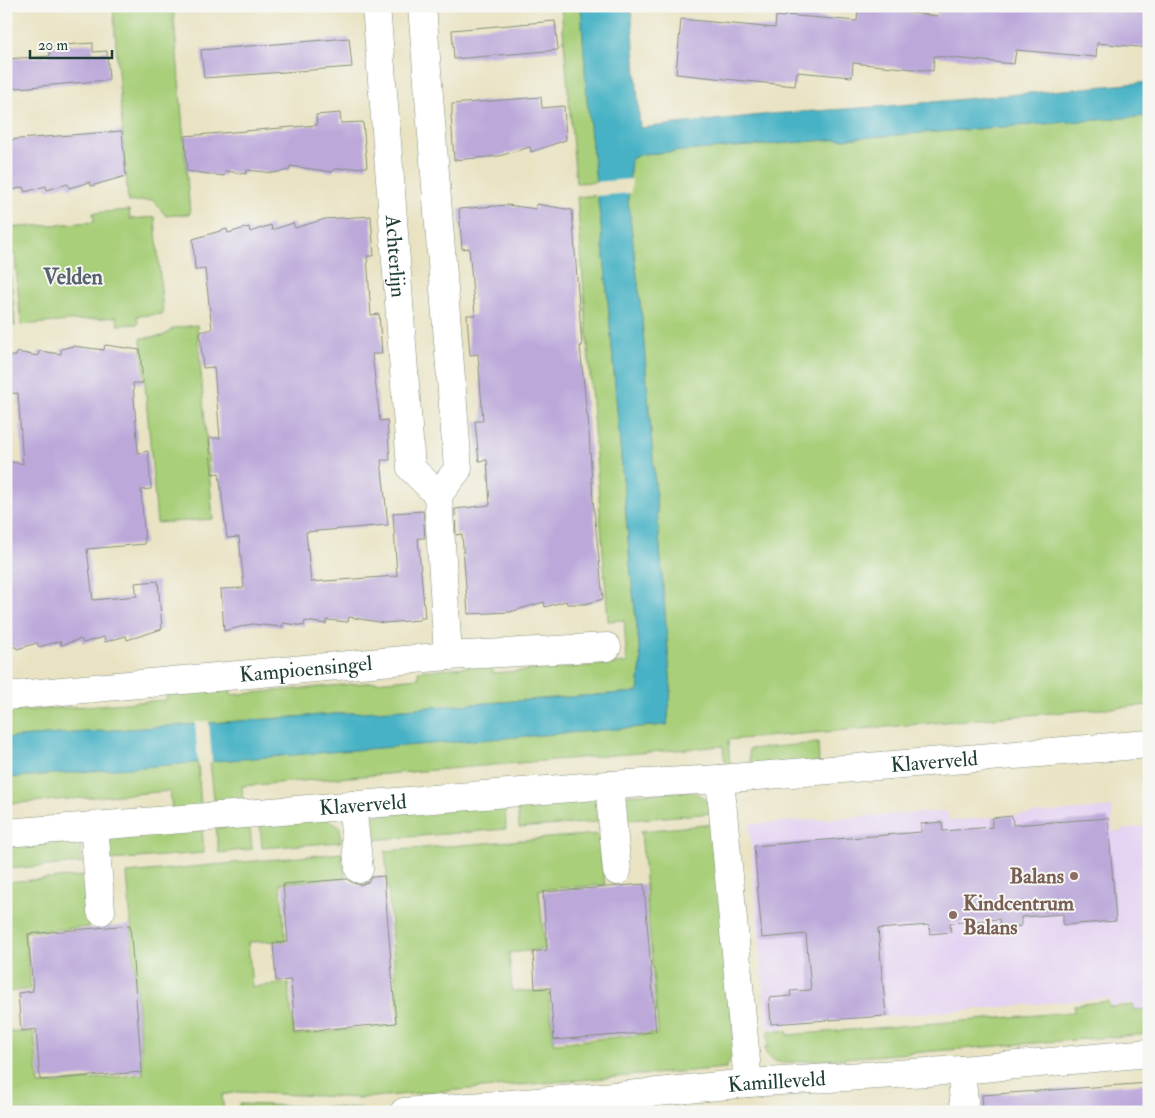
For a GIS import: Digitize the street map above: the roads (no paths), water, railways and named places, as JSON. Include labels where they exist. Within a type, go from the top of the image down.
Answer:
[{"type":"street","name":"Achterlijn","points":[[376,6],[392,192],[411,468],[438,495]]},
{"type":"street","points":[[422,6],[458,468],[438,495],[448,656]]},
{"type":"street","name":"Kampioensingel","points":[[6,696],[448,656],[607,647]]},
{"type":"street","name":"Klaverveld","points":[[6,833],[609,785],[720,779],[1149,744]]},
{"type":"street","points":[[720,779],[748,1083]]},
{"type":"street","points":[[609,785],[617,872]]},
{"type":"street","points":[[352,805],[359,869]]},
{"type":"street","points":[[94,825],[101,911]]},
{"type":"street","name":"Kamilleveld","points":[[404,1112],[628,1095],[748,1083],[962,1070],[1149,1053]]},
{"type":"street","points":[[962,1070],[965,1112]]},
{"type":"water","points":[[581,6],[631,6],[640,128],[771,114],[889,106],[1149,82],[1149,116],[642,154],[631,159],[628,200],[642,318],[671,689],[667,725],[6,778],[6,738],[638,692],[641,662],[631,575],[605,266],[587,99]]},
{"type":"place","name":"Balans","points":[[1074,876]]},
{"type":"place","name":"Kindcentrum Balans","points":[[953,915]]},
{"type":"district","name":"Velden","points":[[73,277]]}]
